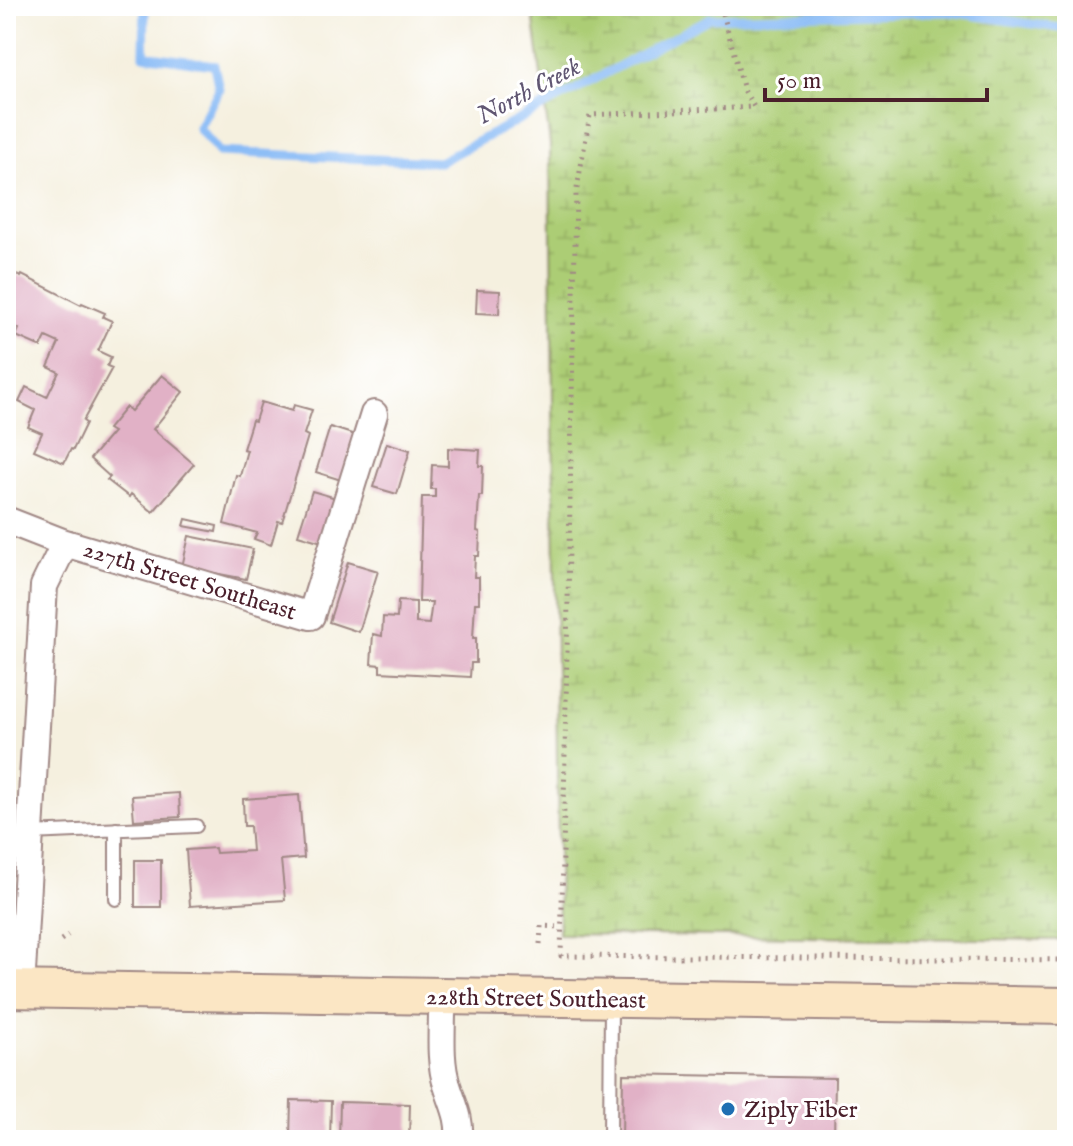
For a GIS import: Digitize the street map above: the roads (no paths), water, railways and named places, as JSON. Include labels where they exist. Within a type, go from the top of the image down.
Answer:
[{"type":"main road","name":"228th Street Southeast","points":[[14,989],[1067,1006]]},
{"type":"street","name":"227th Street Southeast","points":[[6,520],[65,543],[311,616],[374,414]]},
{"type":"street","points":[[14,989],[29,833],[44,586],[65,543]]},
{"type":"street","points":[[442,996],[443,1065],[458,1116],[459,1140]]},
{"type":"lane","points":[[29,833],[196,826]]},
{"type":"lane","points":[[116,829],[116,899]]},
{"type":"lane","points":[[610,1140],[611,999]]},
{"type":"waterway","name":"North Creek","points":[[145,6],[144,55],[214,65],[219,89],[199,128],[219,152],[439,162],[710,18],[949,12],[1067,29]]},
{"type":"place","name":"Ziply Fiber","points":[[728,1109]]}]
